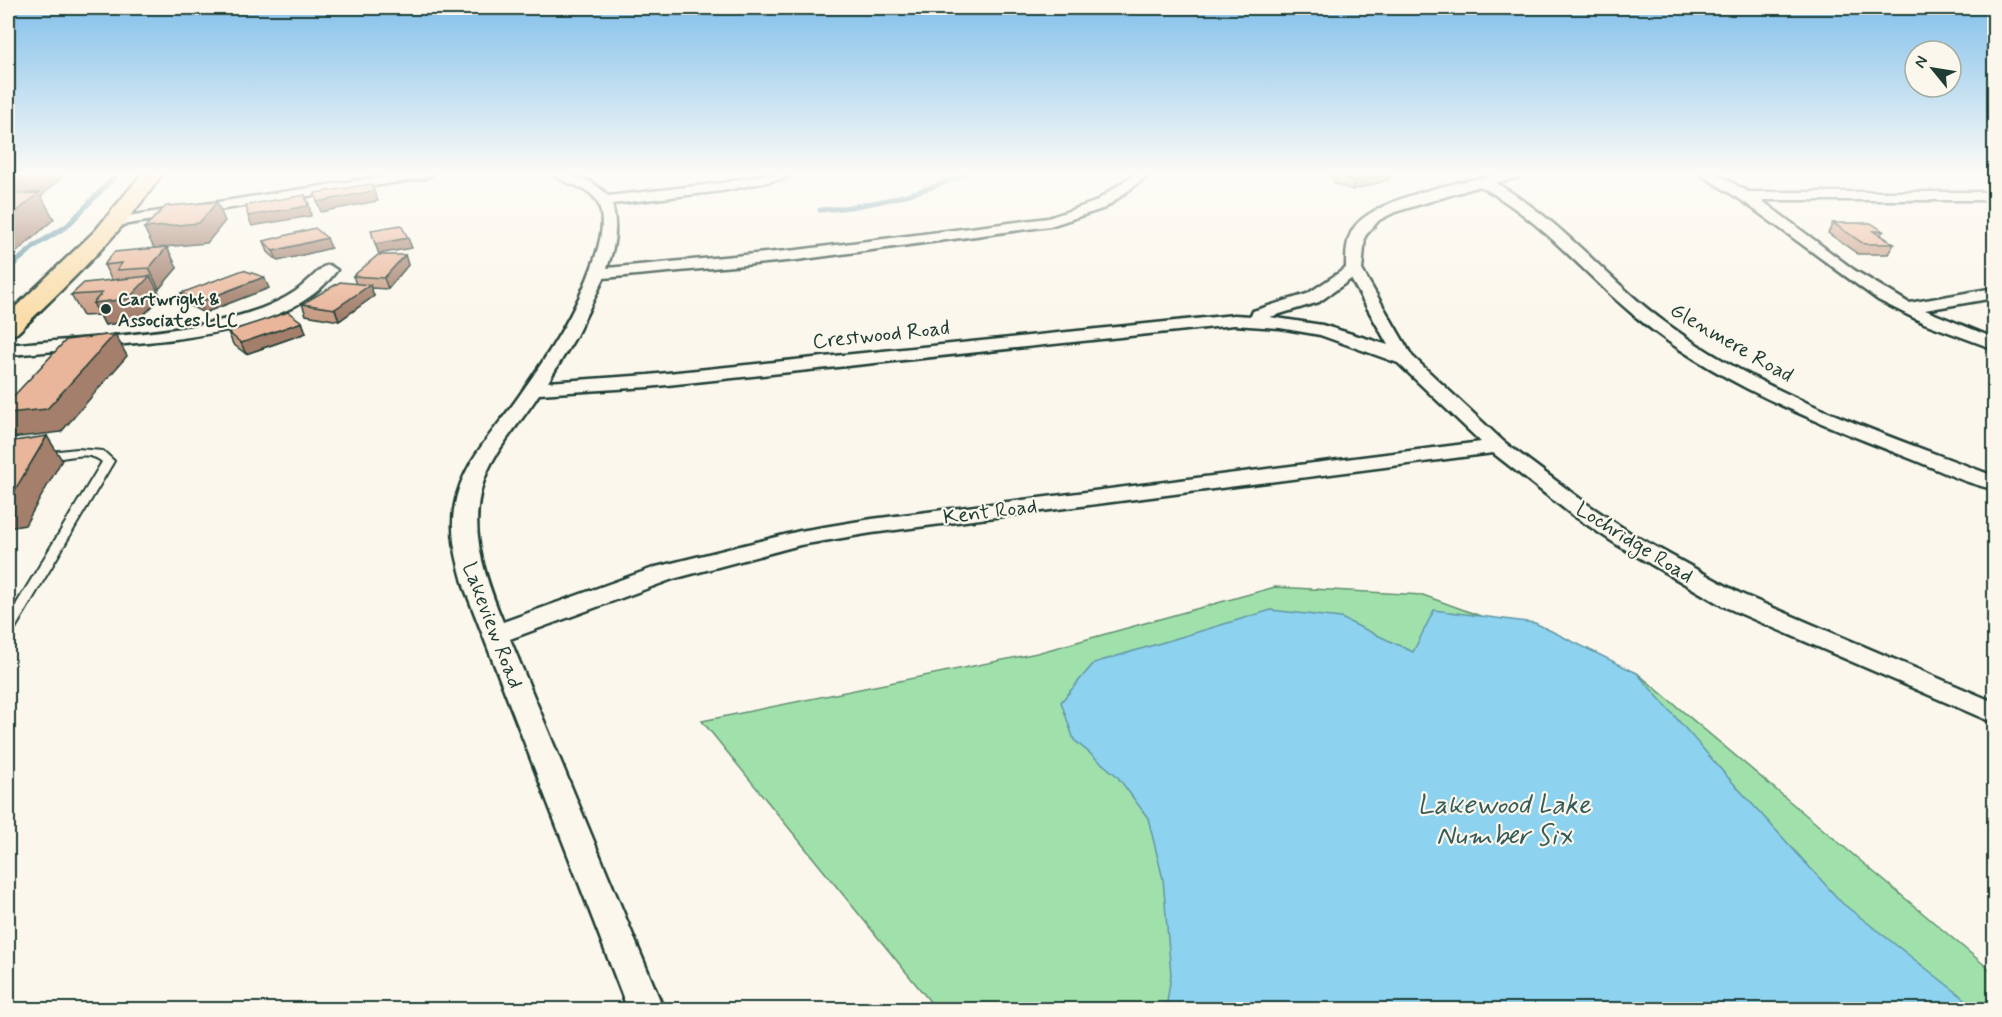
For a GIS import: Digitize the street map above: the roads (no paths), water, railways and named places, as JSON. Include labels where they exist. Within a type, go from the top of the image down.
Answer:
[{"type":"main road","points":[[8,328],[116,222]]},
{"type":"street","name":"Lakeview Road","points":[[610,221],[610,236],[598,274],[588,296],[533,389],[492,442],[475,475],[465,504],[463,528],[465,550],[496,634],[646,1010]]},
{"type":"street","points":[[598,274],[797,255],[1052,221]]},
{"type":"street","points":[[1354,270],[1357,236],[1368,221]]},
{"type":"street","name":"Glenmere Road","points":[[1544,221],[1557,231],[1627,301],[1665,331],[1710,360],[1817,413],[1995,483]]},
{"type":"street","points":[[1778,221],[1872,290],[1907,308],[1995,344]]},
{"type":"street","points":[[8,350],[176,334],[228,324],[268,311],[301,295],[329,270]]},
{"type":"street","name":"Crestwood Road","points":[[533,389],[648,381],[1234,320],[1289,307],[1312,298],[1354,270]]},
{"type":"street","name":"Lochridge Road","points":[[1354,270],[1406,359],[1497,446],[1579,509],[1624,539],[1696,581],[1817,638],[1995,713]]},
{"type":"street","points":[[1907,308],[1995,293]]},
{"type":"street","name":"Crestwood Road","points":[[1234,320],[1284,322],[1331,331],[1406,359]]},
{"type":"street","name":"Kent Road","points":[[496,634],[665,573],[800,538],[872,526],[1497,446]]},
{"type":"lane","points":[[52,359],[67,344]]},
{"type":"lane","points":[[8,629],[108,461],[99,453],[88,452],[31,458]]},
{"type":"water","name":"Lakewood Lake Number Six","points":[[1271,610],[1341,618],[1413,652],[1434,610],[1535,623],[1637,673],[1842,903],[1978,1009],[1166,1009],[1171,975],[1163,879],[1148,818],[1117,776],[1074,740],[1061,702],[1094,663]]},
{"type":"waterway","points":[[8,269],[36,245],[71,221]]},
{"type":"place","name":"Cartwright & Associates LLC","points":[[106,309]]}]
